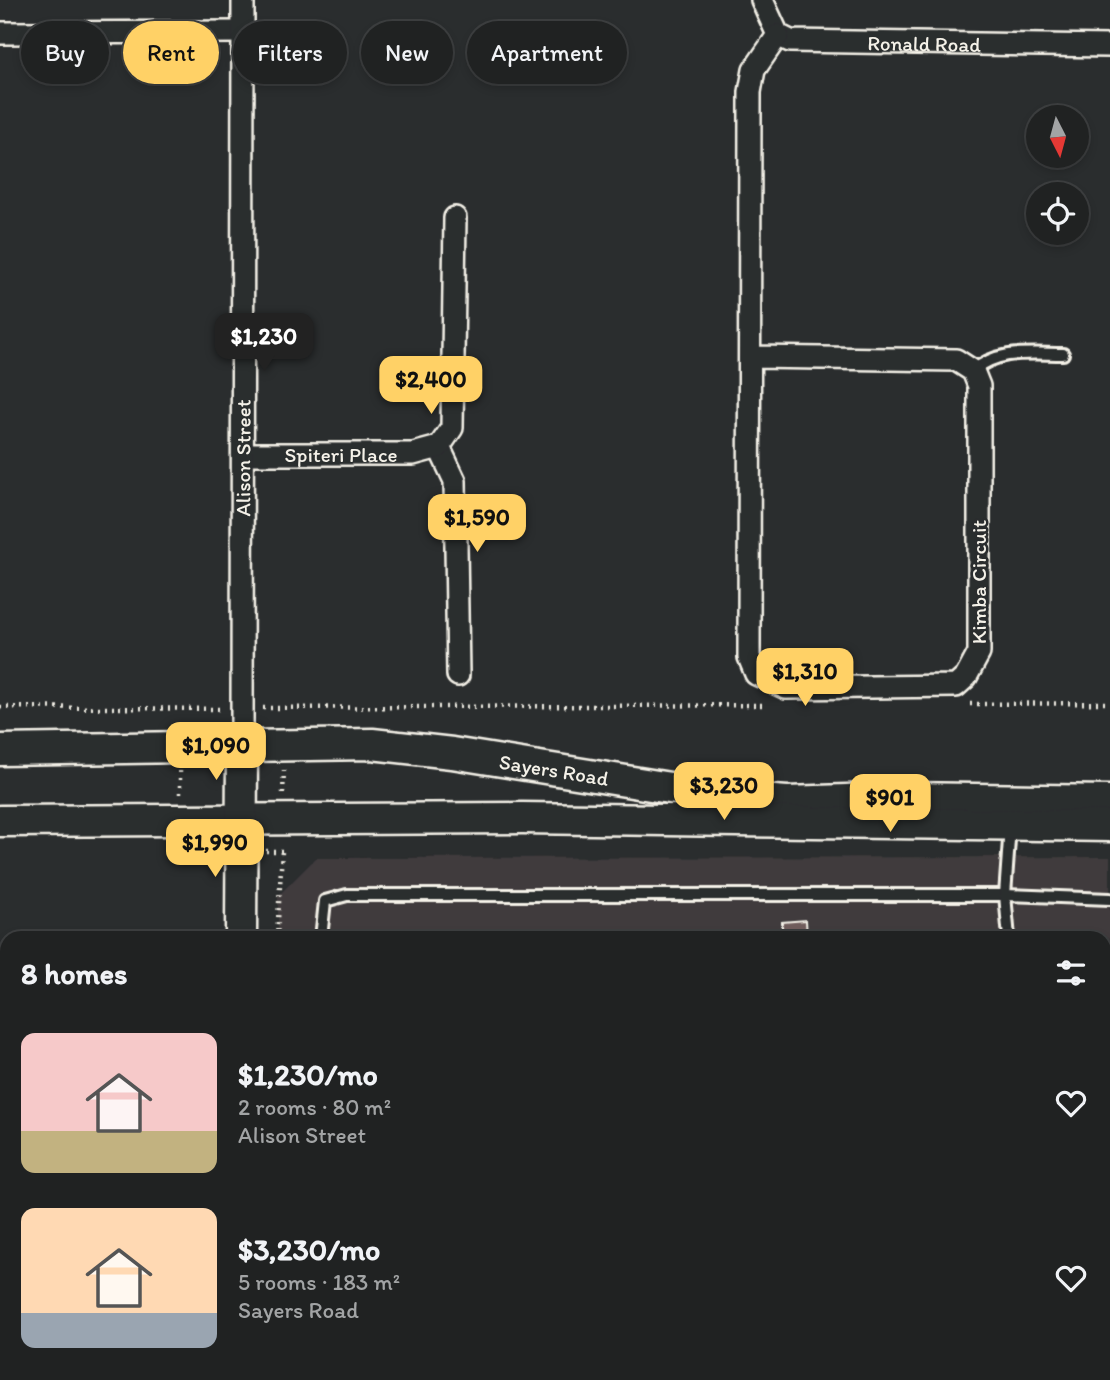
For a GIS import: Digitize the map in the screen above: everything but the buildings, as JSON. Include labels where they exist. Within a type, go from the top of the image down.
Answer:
[{"type":"main road","name":"Sayers Road","points":[[0,750],[372,744],[452,753],[732,798],[787,802],[905,798],[1110,801]]},
{"type":"main road","points":[[241,931],[242,747]]},
{"type":"main road","points":[[787,802],[835,809],[996,811],[1011,823]]},
{"type":"main road","name":"Sayers Road","points":[[0,821],[241,819],[1110,825]]},
{"type":"street","name":"Alison Street","points":[[243,0],[244,21]]},
{"type":"street","points":[[762,0],[778,35]]},
{"type":"street","points":[[0,33],[233,32]]},
{"type":"street","name":"Ronald Road","points":[[778,35],[790,41],[1110,46]]},
{"type":"street","name":"Kimba Circuit","points":[[778,35],[754,70],[750,92],[749,657],[756,674],[786,688],[956,686],[967,677],[979,653],[979,386],[973,371]]},
{"type":"street","name":"Alison Street","points":[[242,747],[244,84]]},
{"type":"street","points":[[455,218],[452,428],[439,447],[455,481],[458,675]]},
{"type":"street","points":[[751,357],[956,360],[973,371]]},
{"type":"street","name":"Spiteri Place","points":[[243,454],[413,454],[439,447]]},
{"type":"lane","points":[[973,371],[985,360],[1004,354],[1063,354]]},
{"type":"lane","points":[[1008,931],[1005,895],[1011,823]]},
{"type":"lane","points":[[322,931],[324,901],[347,895],[1005,895],[1110,899]]},
{"type":"path","points":[[958,704],[1110,703]]},
{"type":"path","points":[[0,707],[179,707],[242,710],[278,706],[777,705]]},
{"type":"shaded area","points":[[1110,857],[1110,931],[278,931],[278,896],[316,858]]}]
